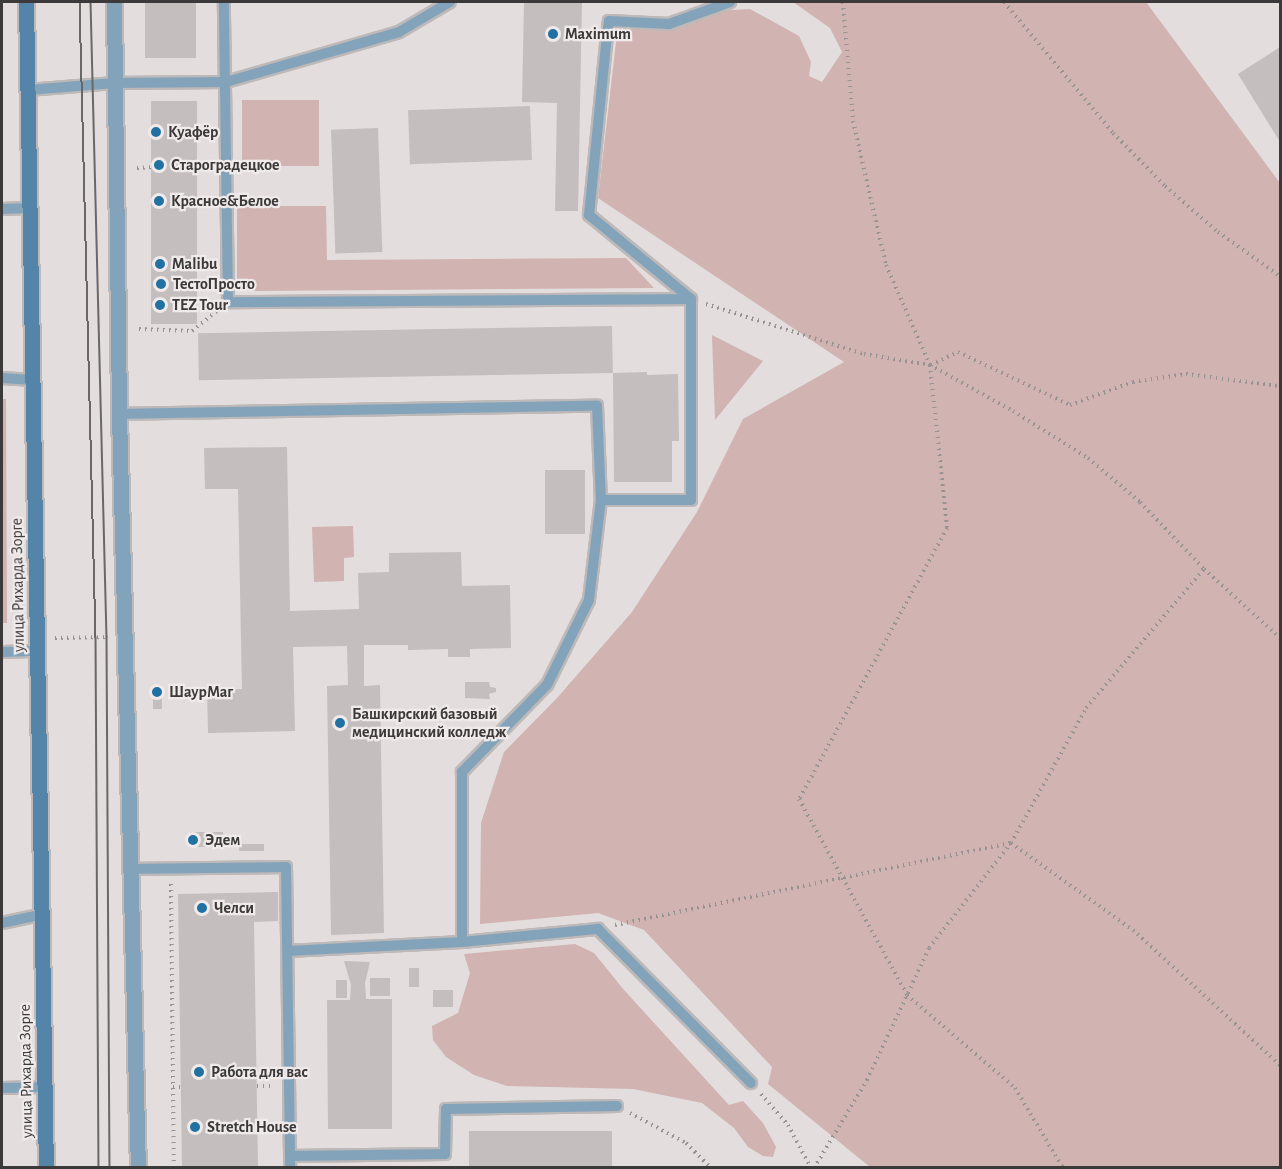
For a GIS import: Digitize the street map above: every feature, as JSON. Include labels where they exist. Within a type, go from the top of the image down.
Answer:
[{"type":"main road","name":"улица Рихарда Зорге","points":[[26,2],[46,1167]]},
{"type":"street","points":[[114,2],[119,414],[138,1167]]},
{"type":"lane","points":[[225,2],[228,302],[691,299]]},
{"type":"lane","points":[[28,90],[116,83],[226,82],[399,32],[450,2]]},
{"type":"lane","points":[[691,299],[589,214],[609,21],[669,24],[730,2]]},
{"type":"lane","points":[[2,209],[29,208]]},
{"type":"lane","points":[[601,500],[691,500],[691,299]]},
{"type":"lane","points":[[2,378],[32,380]]},
{"type":"lane","points":[[119,414],[597,406],[601,500],[589,600],[548,685],[462,772],[462,942]]},
{"type":"lane","points":[[2,652],[37,645]]},
{"type":"lane","points":[[130,868],[286,867],[290,1162],[445,1154],[446,1109],[617,1106]]},
{"type":"lane","points":[[2,923],[41,915]]},
{"type":"lane","points":[[288,951],[462,942],[598,928],[751,1083]]},
{"type":"lane","points":[[2,1088],[45,1087]]},
{"type":"path","points":[[843,2],[853,121],[886,265],[930,365],[947,528],[799,800],[907,995],[1015,1088],[1063,1167]]},
{"type":"path","points":[[1004,2],[1113,133],[1165,186],[1218,232],[1281,276]]},
{"type":"path","points":[[137,168],[152,166]]},
{"type":"path","points":[[691,299],[864,354],[930,365],[1088,458],[1140,501],[1204,569],[1281,638]]},
{"type":"path","points":[[139,329],[192,331],[228,302]]},
{"type":"path","points":[[930,365],[958,352],[1070,405],[1133,382],[1186,374],[1281,386]]},
{"type":"path","points":[[751,1083],[788,1125],[812,1167],[867,1080],[929,948],[1011,843],[1086,708],[1204,569]]},
{"type":"path","points":[[37,645],[125,637]]},
{"type":"path","points":[[598,928],[1011,843],[1133,930],[1281,1065]]},
{"type":"path","points":[[171,868],[174,1167]]},
{"type":"path","points":[[173,1087],[181,1087]]},
{"type":"path","points":[[617,1106],[686,1143],[711,1167]]},
{"type":"shaded area","points":[[793,2],[1146,2],[1280,183],[1280,1167],[870,1167],[768,1084],[772,1067],[644,930],[598,913],[480,924],[481,823],[504,752],[557,698],[632,612],[697,512],[743,419],[844,362],[598,198],[618,25],[669,31],[713,11],[750,9],[799,36],[811,62],[809,76],[822,82],[842,52],[830,28]]},
{"type":"shaded area","points":[[242,100],[319,100],[319,166],[242,166]]},
{"type":"shaded area","points":[[237,206],[326,206],[327,260],[626,258],[654,288],[237,291]]},
{"type":"shaded area","points":[[712,335],[763,361],[715,420]]},
{"type":"shaded area","points":[[2,399],[6,399],[7,623],[2,623]]},
{"type":"shaded area","points":[[353,526],[354,557],[344,558],[344,581],[314,582],[312,527]]},
{"type":"shaded area","points":[[575,944],[594,953],[624,990],[729,1105],[743,1101],[763,1123],[776,1147],[773,1157],[763,1156],[748,1147],[734,1128],[702,1103],[633,1089],[507,1086],[474,1075],[446,1057],[433,1040],[432,1026],[458,1013],[470,973],[464,954]]},
{"type":"building","points":[[145,2],[196,2],[196,58],[145,58]]},
{"type":"building","points":[[524,2],[582,2],[578,211],[555,211],[557,103],[522,102]]},
{"type":"building","points":[[1280,47],[1280,142],[1238,74]]},
{"type":"building","points":[[151,101],[197,101],[197,324],[151,324]]},
{"type":"building","points":[[530,106],[532,160],[410,164],[408,110]]},
{"type":"building","points":[[378,128],[382,252],[335,254],[331,130]]},
{"type":"building","points":[[612,326],[613,373],[199,380],[198,333]]},
{"type":"building","points":[[647,372],[647,375],[678,374],[679,441],[672,441],[672,482],[614,482],[613,373]]},
{"type":"building","points":[[287,447],[290,611],[359,609],[358,573],[389,572],[389,553],[461,552],[462,586],[510,585],[511,648],[470,649],[470,657],[448,657],[448,649],[408,650],[408,645],[364,645],[364,686],[380,685],[384,933],[331,935],[327,686],[348,685],[347,646],[293,647],[295,731],[208,733],[207,690],[242,689],[238,489],[205,489],[204,448]]},
{"type":"building","points":[[545,470],[585,470],[585,534],[545,534]]},
{"type":"building","points":[[465,682],[489,682],[490,687],[496,688],[496,692],[489,694],[490,699],[465,698]]},
{"type":"building","points":[[153,685],[162,685],[162,709],[153,709]]},
{"type":"building","points":[[190,832],[223,832],[223,847],[190,847]]},
{"type":"building","points":[[239,844],[264,844],[264,851],[239,851]]},
{"type":"building","points":[[278,892],[278,921],[254,922],[258,1168],[182,1168],[178,894]]},
{"type":"building","points":[[344,961],[370,962],[365,983],[366,999],[392,999],[392,1129],[328,1129],[327,1000],[350,1000],[351,985]]},
{"type":"building","points":[[409,968],[419,968],[419,987],[409,987]]},
{"type":"building","points":[[370,978],[390,978],[390,996],[370,996]]},
{"type":"building","points":[[336,980],[347,980],[347,998],[336,998]]},
{"type":"building","points":[[433,990],[453,990],[453,1007],[433,1007]]},
{"type":"building","points":[[469,1131],[612,1131],[612,1168],[469,1168]]},
{"type":"tram line","points":[[80,2],[96,637],[99,1168]]},
{"type":"tram line","points":[[91,2],[107,637],[110,1168]]},
{"type":"place","name":"Maximum","points":[[553,34]]},
{"type":"place","name":"Куафёр","points":[[156,132]]},
{"type":"place","name":"Староградецкое","points":[[159,165]]},
{"type":"place","name":"Красное&Белое","points":[[159,201]]},
{"type":"place","name":"Malibu","points":[[160,264]]},
{"type":"place","name":"ТестоПросто","points":[[161,284]]},
{"type":"place","name":"TEZ Tour","points":[[160,305]]},
{"type":"place","name":"ШаурМаг","points":[[157,692]]},
{"type":"place","name":"Башкирский базовый медицинский колледж","points":[[340,723]]},
{"type":"place","name":"Эдем","points":[[193,840]]},
{"type":"place","name":"Челси","points":[[202,908]]},
{"type":"place","name":"Работа для вас","points":[[199,1072]]},
{"type":"place","name":"Stretch House","points":[[195,1127]]}]
